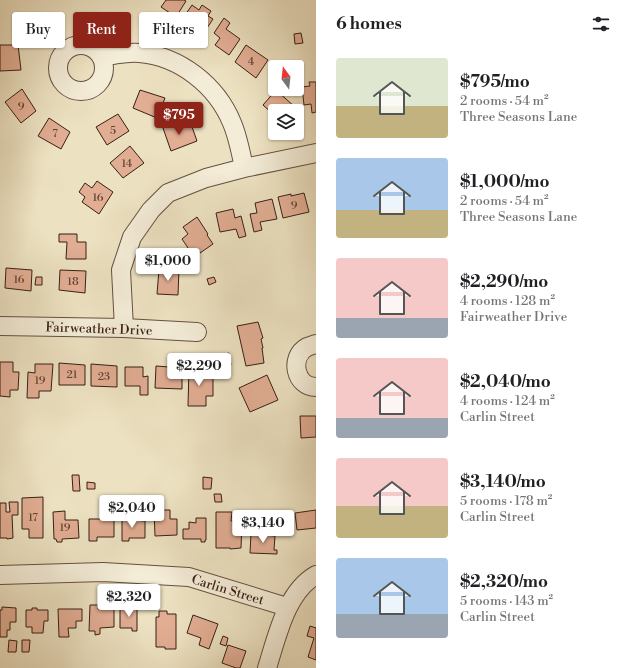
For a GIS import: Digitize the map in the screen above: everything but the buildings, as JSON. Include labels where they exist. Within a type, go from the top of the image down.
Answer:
[{"type":"street","points":[[102,57],[138,53],[153,55],[174,62],[194,74],[209,86],[224,105],[236,134],[244,168]]},
{"type":"street","points":[[124,328],[121,270],[132,237],[151,210],[168,193],[206,178],[244,168],[316,153]]},
{"type":"street","name":"Fairweather Drive","points":[[0,326],[124,328],[197,332]]},
{"type":"street","points":[[316,344],[307,347],[298,356],[296,366],[297,374],[301,380],[306,384],[316,387]]},
{"type":"street","name":"Carlin Street","points":[[0,575],[103,572],[190,576],[287,607]]},
{"type":"street","points":[[267,668],[287,607],[307,580],[316,575]]}]
